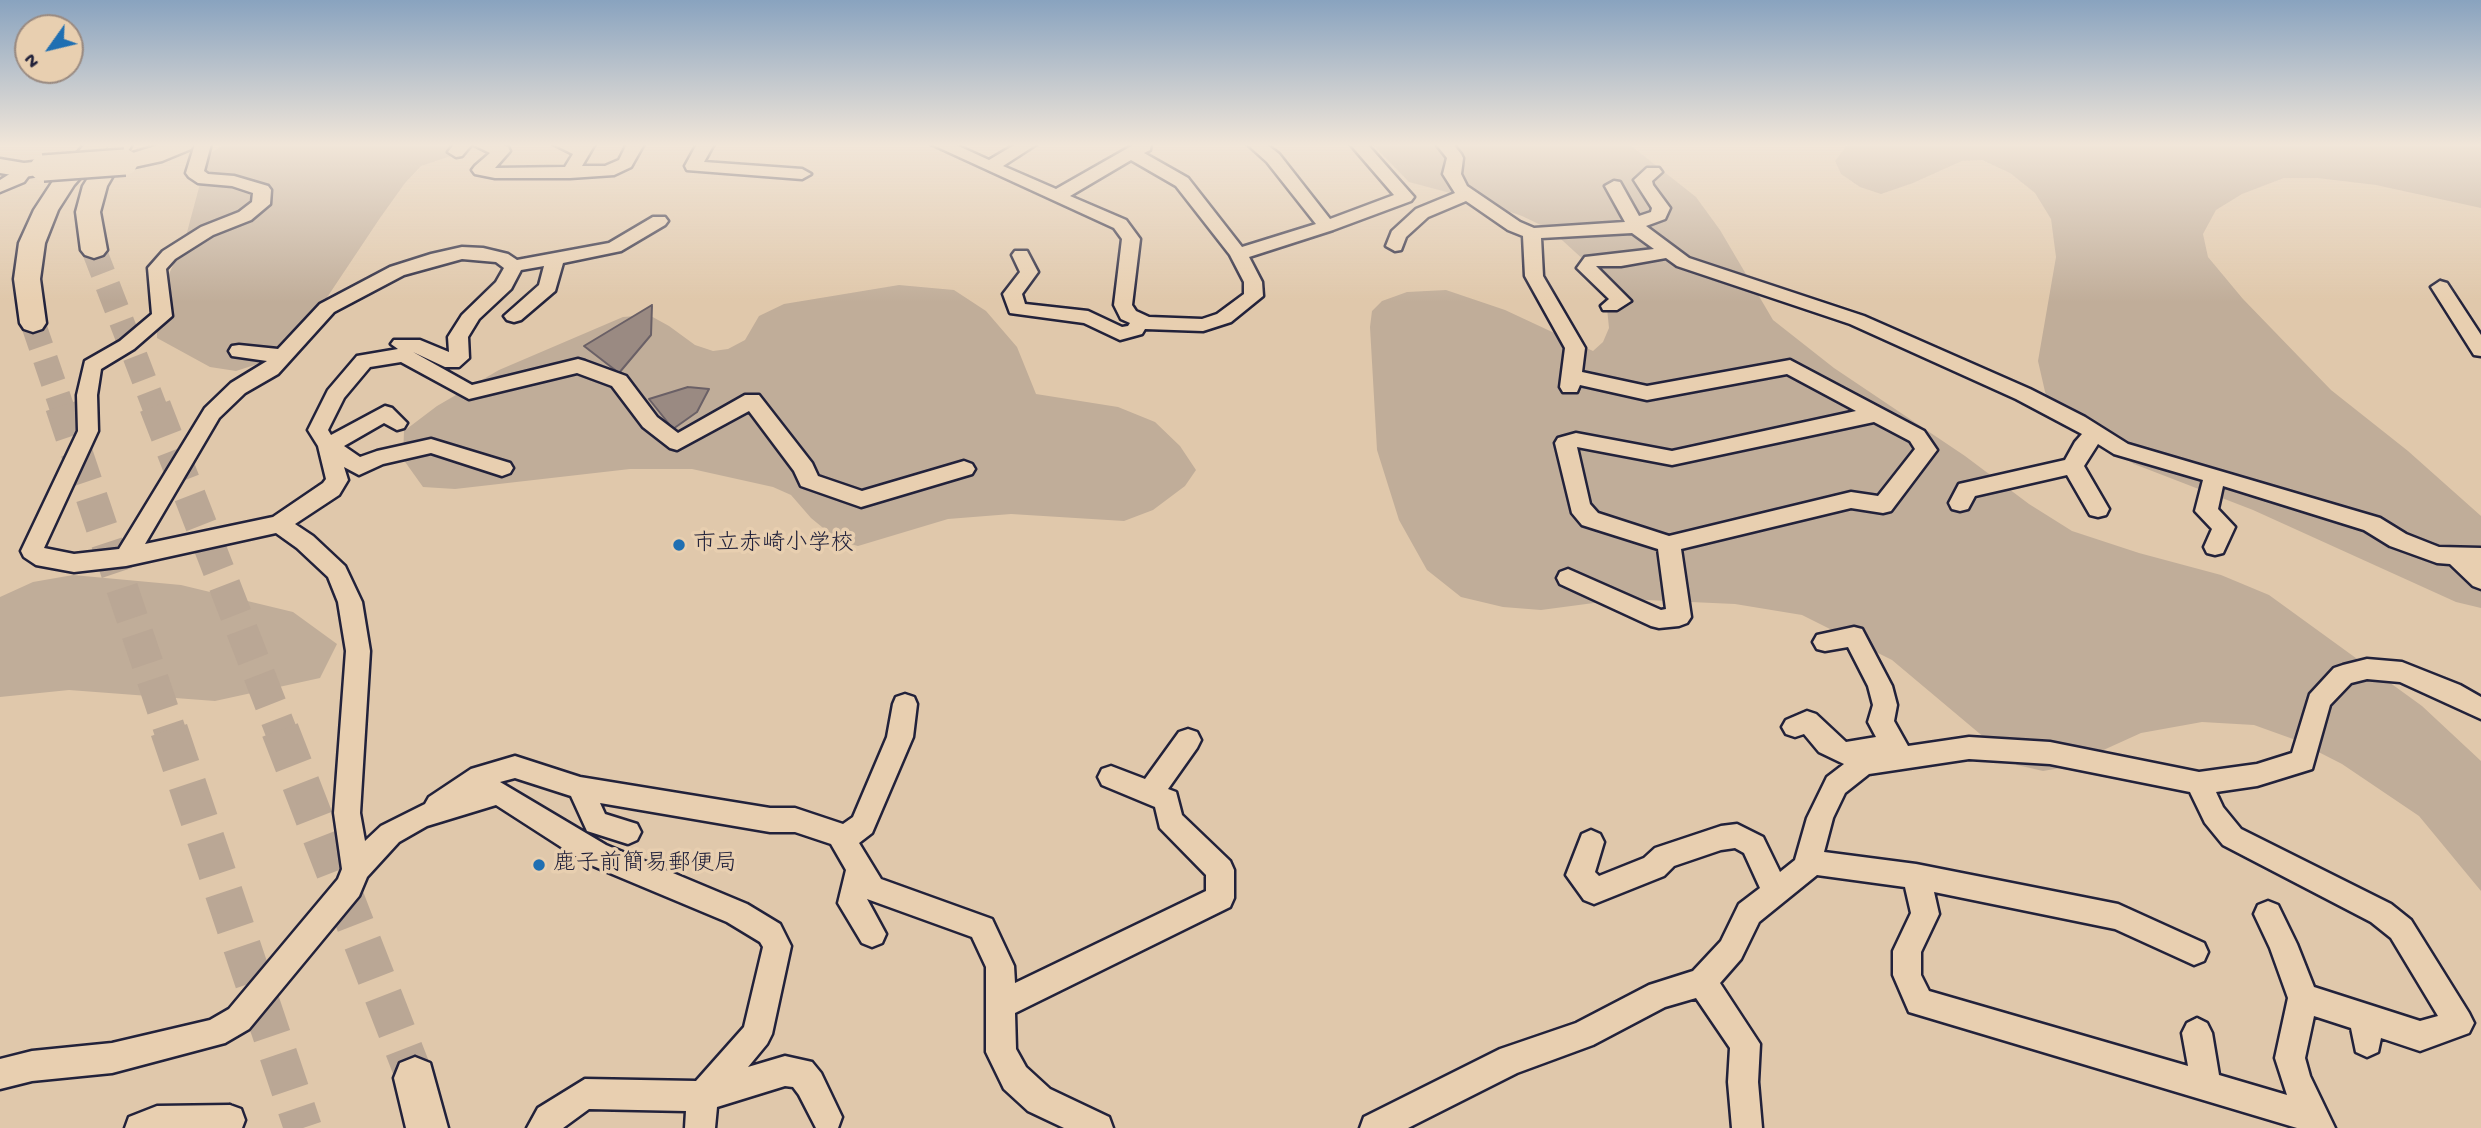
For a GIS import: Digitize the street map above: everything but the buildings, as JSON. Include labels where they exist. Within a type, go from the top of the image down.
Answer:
[{"type":"street","points":[[33,323],[27,279],[32,243],[55,197]]},
{"type":"street","points":[[92,197],[88,212],[94,250]]},
{"type":"street","points":[[261,197],[261,204],[245,215],[207,231],[169,255],[157,268],[162,316],[127,345],[92,366],[87,395],[88,430],[76,461],[42,525],[32,551],[44,559],[74,563],[126,557],[279,524],[331,489],[337,480],[328,446],[318,430],[335,396],[364,361],[374,352],[401,344],[420,346],[452,362],[459,358],[458,337],[472,315],[504,285],[514,266]]},
{"type":"street","points":[[1063,197],[1121,223],[1131,239],[1123,305],[1128,315],[1141,321],[1203,325],[1224,318],[1254,296],[1253,282],[1238,254],[1193,197]]},
{"type":"street","points":[[1304,197],[1327,226]]},
{"type":"street","points":[[1238,254],[1327,226],[1405,197]]},
{"type":"street","points":[[1395,246],[1398,235],[1422,213],[1462,197]]},
{"type":"street","points":[[1472,197],[1514,226],[1532,233],[1635,225],[1659,215],[1661,208],[1653,197]]},
{"type":"street","points":[[1620,197],[1635,225],[1683,262],[1857,320],[2022,394],[2121,449],[2372,524],[2398,540],[2437,555],[2481,557]]},
{"type":"street","points":[[126,557],[212,413],[238,388],[271,369],[327,308],[397,271],[437,258],[461,253],[502,258],[514,266],[555,260],[615,247],[659,221]]},
{"type":"street","points":[[1532,233],[1534,276],[1575,348],[1571,382],[1647,393],[1790,367],[1877,414],[1917,436],[1926,450],[1883,505],[1851,500],[1669,544],[1590,519],[1580,507],[1565,443],[1576,440],[1672,458],[1877,414]]},
{"type":"street","points":[[1622,301],[1586,268],[1591,261],[1621,260],[1669,252]]},
{"type":"street","points":[[1021,255],[1029,272],[1012,294],[1017,309],[1088,317],[1120,334],[1135,330],[1141,321]]},
{"type":"street","points":[[514,316],[548,287],[555,260]]},
{"type":"street","points":[[2440,287],[2481,350]]},
{"type":"street","points":[[239,351],[283,356]]},
{"type":"street","points":[[364,361],[404,355],[469,392],[578,366],[619,382],[650,422],[677,443],[752,400],[804,468],[809,481],[861,499],[964,468]]},
{"type":"street","points":[[328,446],[386,414]]},
{"type":"street","points":[[2073,466],[2082,447],[2096,433]]},
{"type":"street","points":[[328,446],[359,467],[377,458],[431,446],[502,468]]},
{"type":"street","points":[[1960,503],[1967,490],[2073,466]]},
{"type":"street","points":[[2073,466],[2098,509]]},
{"type":"street","points":[[2215,476],[2206,511],[2224,527],[2215,547]]},
{"type":"street","points":[[279,524],[337,572],[350,602],[358,651],[347,813],[356,869]]},
{"type":"street","points":[[1575,587],[1660,619],[1679,617],[1669,544]]},
{"type":"street","points":[[2456,556],[2481,580]]},
{"type":"street","points":[[1825,642],[1854,636],[1880,686],[1885,705],[1881,722],[1897,751]]},
{"type":"street","points":[[1795,727],[1807,721],[1828,744],[1842,753],[1969,748],[2050,753],[2199,783],[2258,775],[2303,761],[2319,701],[2343,676],[2367,669],[2402,672],[2451,692],[2481,709]]},
{"type":"street","points":[[843,840],[863,825],[900,737],[905,705]]},
{"type":"street","points":[[1150,793],[1188,740]]},
{"type":"street","points":[[1375,1128],[1511,1060],[1583,1035],[1659,995],[1702,982],[1731,950],[1749,913],[1807,867],[1820,818],[1836,785],[1863,764],[1897,751]]},
{"type":"street","points":[[0,1074],[32,1066],[112,1058],[215,1033],[239,1019],[349,887],[356,869],[390,834],[481,777],[515,767],[580,788],[770,820],[795,820],[840,835],[871,888],[982,928],[1000,966],[1001,1052],[1015,1078],[1063,1121],[1098,1128]]},
{"type":"street","points":[[1002,1004],[1220,898],[1220,870],[1169,820],[1167,800],[1111,777]]},
{"type":"street","points":[[2199,783],[2214,815],[2232,837],[2381,913],[2401,929],[2459,1023],[2420,1036],[2365,1030],[2303,998]]},
{"type":"street","points":[[580,788],[596,823],[628,832]]},
{"type":"street","points":[[420,817],[499,793],[596,854],[737,913],[770,933],[777,946],[757,1034],[703,1096],[699,1128]]},
{"type":"street","points":[[1591,842],[1580,875],[1594,891],[1654,867],[1665,857],[1721,838],[1737,836],[1754,845],[1776,891]]},
{"type":"street","points":[[1808,862],[1916,876],[2118,917],[2194,952]]},
{"type":"street","points":[[860,869],[852,903],[872,934]]},
{"type":"street","points":[[1916,876],[1925,914],[1907,951],[1907,975],[1919,1002],[2206,1086],[2318,1123]]},
{"type":"street","points":[[2268,914],[2283,944],[2303,998],[2290,1058],[2296,1080],[2318,1123]]},
{"type":"street","points":[[1702,982],[1745,1044],[1743,1082],[1747,1128]]},
{"type":"street","points":[[2197,1033],[2206,1086]]},
{"type":"street","points":[[542,1128],[548,1119],[585,1094],[703,1096],[785,1071],[801,1073],[827,1117]]},
{"type":"street","points":[[415,1078],[428,1128]]},
{"type":"street","points":[[140,1128],[157,1121],[230,1120]]},
{"type":"shaded area","points":[[197,197],[395,197],[318,311],[270,360],[236,371],[210,367],[157,338],[157,301],[186,236]]},
{"type":"shaded area","points":[[1464,197],[1696,197],[1720,230],[1773,320],[1834,368],[2072,531],[2139,553],[2221,575],[2269,595],[2422,706],[2481,761],[2481,891],[2419,816],[2342,764],[2293,739],[2254,725],[2202,722],[2141,733],[2066,767],[2043,771],[2017,765],[1892,660],[1802,615],[1735,604],[1624,599],[1541,610],[1503,607],[1461,597],[1427,570],[1399,520],[1377,450],[1370,327],[1372,311],[1382,301],[1407,292],[1446,290],[1505,310],[1593,351],[1603,342],[1609,328],[1606,298],[1598,273],[1551,230],[1522,216]]},
{"type":"shaded area","points":[[2037,197],[2238,197],[2216,210],[2203,234],[2208,257],[2243,299],[2331,390],[2408,451],[2481,516],[2481,608],[2456,602],[2253,510],[2134,464],[2084,434],[2046,396],[2038,361],[2056,257],[2051,219]]},
{"type":"shaded area","points":[[2429,197],[2481,197],[2481,208]]},
{"type":"shaded area","points":[[899,285],[954,290],[986,311],[1017,347],[1036,394],[1118,407],[1155,422],[1180,446],[1196,470],[1185,486],[1153,510],[1124,521],[1011,514],[948,519],[858,546],[839,541],[811,518],[791,495],[773,487],[692,469],[630,469],[455,489],[423,487],[403,459],[404,431],[437,406],[499,370],[623,317],[649,315],[695,345],[713,351],[728,349],[745,340],[759,316],[784,304]]},
{"type":"shaded area","points":[[652,305],[651,335],[619,373],[584,346]]},
{"type":"shaded area","points":[[688,387],[709,389],[697,412],[673,429],[649,399]]},
{"type":"shaded area","points":[[73,575],[181,585],[293,612],[337,644],[320,678],[215,701],[69,690],[0,697],[0,597],[33,582]]},
{"type":"tunnel","points":[[94,250],[155,408]]},
{"type":"tunnel","points":[[33,323],[62,408]]},
{"type":"tunnel","points":[[61,406],[170,731]]},
{"type":"tunnel","points":[[155,406],[281,731]]},
{"type":"tunnel","points":[[169,730],[303,1128]]},
{"type":"tunnel","points":[[280,730],[415,1078]]},
{"type":"place","name":"市立赤崎小学校","points":[[679,545]]},
{"type":"place","name":"鹿子前簡易郵便局","points":[[539,865]]}]
